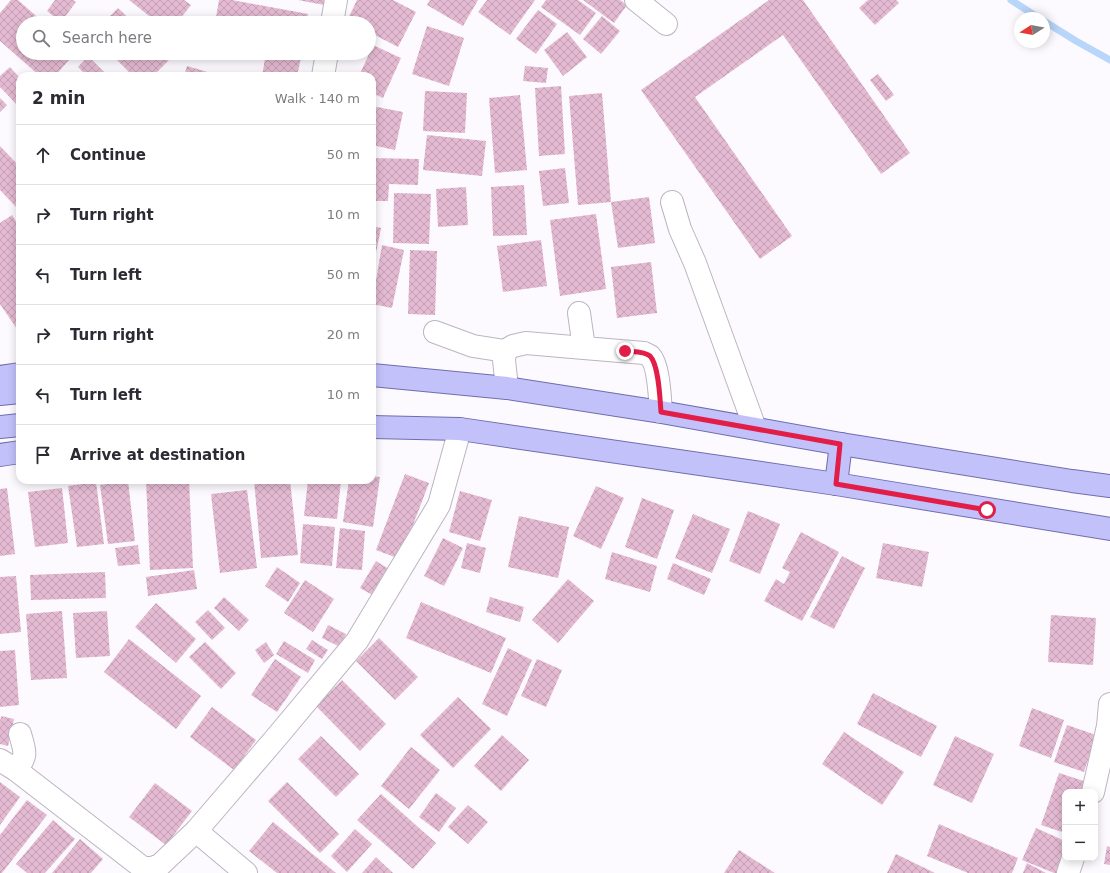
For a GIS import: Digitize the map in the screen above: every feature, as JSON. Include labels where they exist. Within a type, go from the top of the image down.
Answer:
[{"type":"main road","points":[[0,377],[16,375]]},
{"type":"main road","points":[[376,375],[507,388],[661,412],[840,444],[1110,486]]},
{"type":"main road","points":[[0,394],[16,392]]},
{"type":"main road","points":[[0,428],[16,426]]},
{"type":"main road","points":[[376,427],[460,429],[836,484],[1110,529]]},
{"type":"main road","points":[[836,484],[840,444]]},
{"type":"main road","points":[[0,455],[16,453]]},
{"type":"street","points":[[333,16],[336,0]]},
{"type":"street","points":[[636,0],[666,24]]},
{"type":"street","points":[[324,72],[326,60]]},
{"type":"street","points":[[672,202],[680,229],[695,263],[755,428]]},
{"type":"street","points":[[579,313],[584,348]]},
{"type":"street","points":[[435,332],[473,346],[505,351],[513,346],[526,343],[644,353],[651,357],[655,365],[659,384],[661,412]]},
{"type":"street","points":[[505,351],[504,360],[507,388]]},
{"type":"street","points":[[8,765],[144,868],[152,868],[160,865],[196,831],[357,641],[439,506],[460,429]]},
{"type":"street","points":[[1100,787],[1110,704]]},
{"type":"street","points":[[0,756],[20,734],[24,749],[24,760],[8,765]]},
{"type":"street","points":[[196,831],[246,873]]},
{"type":"street","points":[[1068,873],[1071,861]]},
{"type":"building","points":[[11,0],[18,0],[36,16],[16,16],[16,55],[0,41],[0,13]]},
{"type":"building","points":[[55,0],[73,0],[76,2],[66,16],[53,16],[47,11]]},
{"type":"building","points":[[129,0],[184,0],[191,5],[182,16],[149,16]]},
{"type":"building","points":[[219,0],[232,0],[308,14],[308,16],[216,16]]},
{"type":"building","points":[[298,0],[324,0],[324,5]]},
{"type":"building","points":[[357,0],[393,0],[416,12],[398,47],[376,36],[376,16],[349,16]]},
{"type":"building","points":[[430,0],[478,0],[463,26],[427,5]]},
{"type":"building","points":[[487,0],[535,0],[510,35],[478,12]]},
{"type":"building","points":[[546,0],[578,0],[596,13],[580,35],[541,7]]},
{"type":"building","points":[[583,0],[620,0],[627,5],[614,23]]},
{"type":"building","points":[[769,0],[803,0],[910,153],[881,174],[783,35],[695,97],[792,236],[760,259],[641,90]]},
{"type":"building","points":[[868,0],[896,0],[899,3],[875,25],[859,8]]},
{"type":"building","points":[[118,8],[127,16],[110,16]]},
{"type":"building","points":[[538,10],[557,24],[536,54],[516,39]]},
{"type":"building","points":[[602,16],[620,31],[601,54],[583,39]]},
{"type":"building","points":[[427,26],[464,38],[449,86],[412,74]]},
{"type":"building","points":[[567,32],[587,57],[563,76],[544,50]]},
{"type":"building","points":[[376,46],[401,58],[383,98],[376,95],[376,72],[361,72],[366,60],[376,60]]},
{"type":"building","points":[[22,60],[69,60],[58,72],[35,72]]},
{"type":"building","points":[[84,60],[92,60],[104,72],[83,72],[78,67]]},
{"type":"building","points":[[117,60],[169,60],[157,72],[129,72]]},
{"type":"building","points":[[265,60],[300,60],[298,72],[263,72]]},
{"type":"building","points":[[187,66],[207,72],[185,72]]},
{"type":"building","points":[[525,66],[548,68],[546,83],[523,81]]},
{"type":"building","points":[[10,67],[16,74],[16,104],[0,87],[0,76]]},
{"type":"building","points":[[878,74],[894,95],[886,101],[870,80]]},
{"type":"building","points":[[561,86],[565,154],[539,156],[535,88]]},
{"type":"building","points":[[425,91],[467,93],[465,133],[423,131]]},
{"type":"building","points":[[602,93],[611,202],[578,205],[569,96]]},
{"type":"building","points":[[520,95],[527,170],[495,173],[489,98]]},
{"type":"building","points":[[0,98],[7,105],[0,112]]},
{"type":"building","points":[[376,107],[403,112],[395,150],[376,146]]},
{"type":"building","points":[[427,135],[486,141],[482,176],[423,170]]},
{"type":"building","points":[[0,146],[16,163],[16,207],[0,190]]},
{"type":"building","points":[[376,158],[419,159],[418,185],[389,184],[388,201],[376,201]]},
{"type":"building","points":[[565,168],[569,203],[543,206],[539,171]]},
{"type":"building","points":[[524,185],[527,235],[493,236],[491,187]]},
{"type":"building","points":[[466,187],[468,225],[438,227],[436,189]]},
{"type":"building","points":[[394,193],[431,194],[429,244],[393,243]]},
{"type":"building","points":[[649,197],[655,243],[618,248],[611,202]]},
{"type":"building","points":[[596,214],[606,289],[560,296],[550,220]]},
{"type":"building","points":[[12,215],[16,222],[16,328],[0,304],[0,223]]},
{"type":"building","points":[[376,227],[381,228],[376,253]]},
{"type":"building","points":[[541,240],[547,286],[503,292],[497,246]]},
{"type":"building","points":[[382,245],[404,250],[392,308],[376,305],[376,280]]},
{"type":"building","points":[[410,250],[437,251],[435,315],[408,314]]},
{"type":"building","points":[[651,262],[657,313],[617,318],[611,267]]},
{"type":"building","points":[[405,474],[429,483],[400,559],[376,550]]},
{"type":"building","points":[[376,476],[380,477],[373,527],[343,522],[348,484],[376,484]]},
{"type":"building","points":[[96,484],[104,544],[77,547],[68,486]]},
{"type":"building","points":[[128,484],[135,541],[108,544],[100,485]]},
{"type":"building","points":[[146,484],[189,484],[193,568],[150,570]]},
{"type":"building","points":[[254,484],[290,484],[298,555],[261,558]]},
{"type":"building","points":[[308,484],[341,484],[337,519],[304,516]]},
{"type":"building","points":[[596,486],[624,498],[601,549],[573,536]]},
{"type":"building","points":[[7,488],[15,554],[0,556],[0,489]]},
{"type":"building","points":[[62,488],[68,543],[35,547],[28,492]]},
{"type":"building","points":[[247,490],[257,568],[220,573],[211,494]]},
{"type":"building","points":[[460,491],[492,500],[480,541],[449,532]]},
{"type":"building","points":[[642,498],[674,510],[657,559],[625,547]]},
{"type":"building","points":[[748,511],[780,524],[760,574],[729,561]]},
{"type":"building","points":[[693,514],[730,529],[712,573],[675,558]]},
{"type":"building","points":[[519,516],[569,527],[558,578],[508,567]]},
{"type":"building","points":[[303,524],[335,527],[332,566],[300,563]]},
{"type":"building","points":[[340,528],[365,531],[362,570],[336,568]]},
{"type":"building","points":[[801,532],[839,552],[802,621],[764,601],[776,579],[784,584],[790,572],[782,568]]},
{"type":"building","points":[[443,538],[463,548],[444,586],[424,576]]},
{"type":"building","points":[[467,543],[486,548],[480,573],[461,568]]},
{"type":"building","points":[[883,543],[929,552],[922,587],[876,578]]},
{"type":"building","points":[[138,545],[140,564],[118,566],[115,548]]},
{"type":"building","points":[[612,552],[657,566],[650,592],[605,579]]},
{"type":"building","points":[[842,556],[865,568],[834,629],[810,617]]},
{"type":"building","points":[[376,561],[392,571],[376,597],[360,588]]},
{"type":"building","points":[[673,563],[711,579],[704,595],[667,579]]},
{"type":"building","points":[[277,567],[300,583],[288,602],[265,586]]},
{"type":"building","points":[[194,570],[197,589],[148,596],[146,577]]},
{"type":"building","points":[[105,572],[106,598],[31,600],[30,575]]},
{"type":"building","points":[[16,576],[21,632],[0,634],[0,577]]},
{"type":"building","points":[[568,579],[594,601],[558,643],[532,620]]},
{"type":"building","points":[[305,580],[334,599],[313,632],[284,613]]},
{"type":"building","points":[[224,597],[249,620],[239,631],[214,608]]},
{"type":"building","points":[[490,597],[524,607],[520,622],[486,612]]},
{"type":"building","points":[[421,602],[506,638],[491,673],[406,638]]},
{"type":"building","points":[[156,603],[196,639],[176,663],[135,627]]},
{"type":"building","points":[[208,610],[225,628],[212,640],[195,622]]},
{"type":"building","points":[[62,611],[67,678],[31,680],[26,614]]},
{"type":"building","points":[[107,611],[110,656],[76,658],[73,613]]},
{"type":"building","points":[[1051,615],[1096,618],[1093,665],[1048,662]]},
{"type":"building","points":[[328,625],[346,634],[340,647],[322,638]]},
{"type":"building","points":[[379,638],[418,677],[395,700],[356,661]]},
{"type":"building","points":[[129,639],[201,696],[176,729],[104,672]]},
{"type":"building","points":[[312,640],[328,650],[322,659],[306,649]]},
{"type":"building","points":[[284,641],[315,660],[308,673],[276,654]]},
{"type":"building","points":[[205,642],[236,673],[221,689],[189,657]]},
{"type":"building","points":[[266,642],[274,655],[264,663],[255,650]]},
{"type":"building","points":[[508,648],[532,660],[507,716],[482,704]]},
{"type":"building","points":[[15,650],[19,705],[0,707],[0,651]]},
{"type":"building","points":[[275,659],[301,677],[277,712],[251,695]]},
{"type":"building","points":[[537,659],[562,670],[546,707],[521,696]]},
{"type":"building","points":[[342,680],[386,724],[360,751],[316,706]]},
{"type":"building","points":[[873,693],[937,726],[921,757],[857,724]]},
{"type":"building","points":[[458,697],[491,729],[453,768],[420,735]]},
{"type":"building","points":[[212,707],[256,740],[234,770],[190,737]]},
{"type":"building","points":[[1032,708],[1064,720],[1051,758],[1019,746]]},
{"type":"building","points":[[1,716],[14,719],[8,746],[0,744]]},
{"type":"building","points":[[1067,725],[1096,735],[1084,772],[1054,762]]},
{"type":"building","points":[[844,732],[904,772],[882,805],[822,764]]},
{"type":"building","points":[[502,735],[529,760],[501,791],[474,766]]},
{"type":"building","points":[[321,736],[359,774],[336,797],[298,759]]},
{"type":"building","points":[[955,736],[994,754],[972,803],[933,785]]},
{"type":"building","points":[[411,747],[440,770],[409,809],[381,786]]},
{"type":"building","points":[[1059,773],[1087,782],[1084,789],[1062,789],[1062,832],[1041,825]]},
{"type":"building","points":[[0,782],[20,797],[0,825]]},
{"type":"building","points":[[287,782],[339,834],[320,853],[268,801]]},
{"type":"building","points":[[155,783],[192,811],[166,845],[129,817]]},
{"type":"building","points":[[436,793],[456,808],[439,832],[419,817]]},
{"type":"building","points":[[381,794],[436,843],[413,869],[357,820]]},
{"type":"building","points":[[27,800],[47,815],[2,873],[0,873],[0,835]]},
{"type":"building","points":[[468,805],[488,822],[468,844],[448,827]]},
{"type":"building","points":[[53,820],[75,839],[45,873],[27,873],[16,864]]},
{"type":"building","points":[[273,822],[336,873],[277,873],[249,851]]},
{"type":"building","points":[[939,824],[1018,858],[1012,873],[968,873],[927,856]]},
{"type":"building","points":[[1036,828],[1062,840],[1062,861],[1064,861],[1061,873],[1054,873],[1022,860]]},
{"type":"building","points":[[355,829],[372,844],[347,872],[331,856]]},
{"type":"building","points":[[80,839],[103,859],[91,873],[52,873]]},
{"type":"building","points":[[1107,846],[1110,847],[1110,865],[1104,864]]},
{"type":"building","points":[[739,850],[775,873],[724,873]]},
{"type":"building","points":[[896,854],[935,873],[887,873]]},
{"type":"building","points":[[376,857],[393,873],[362,873]]},
{"type":"building","points":[[1027,863],[1046,873],[1023,873]]},
{"type":"waterway","points":[[1011,0],[1030,12]]},
{"type":"waterway","points":[[1050,25],[1110,60]]},
{"type":"route","points":[[625,351],[644,353],[651,357],[655,365],[659,384],[661,412],[840,444],[836,484],[987,510]]}]
